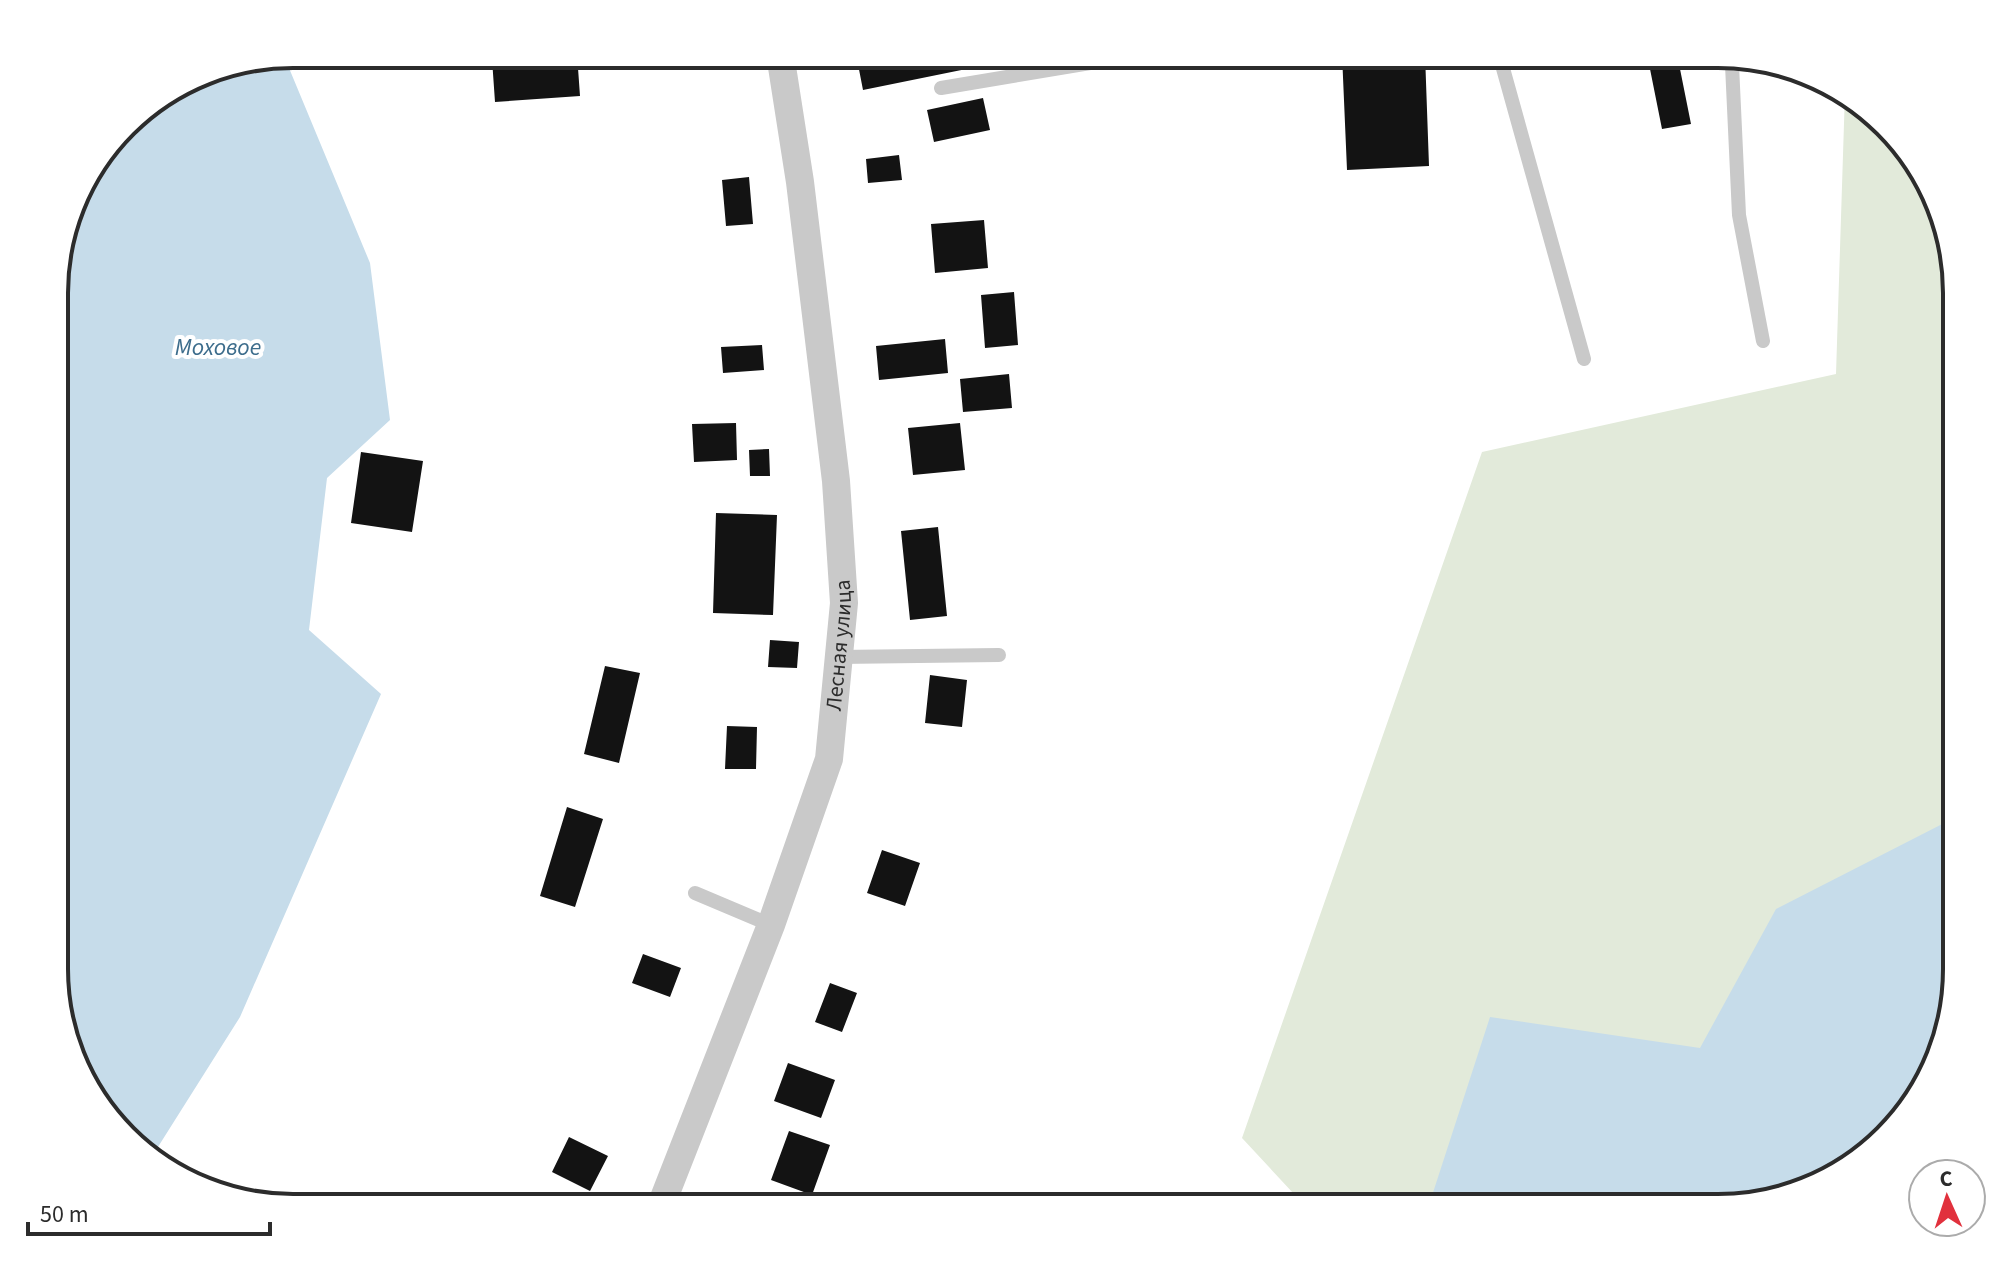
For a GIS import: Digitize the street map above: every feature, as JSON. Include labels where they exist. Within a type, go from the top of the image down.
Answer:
[{"type":"street","name":"Лесная улица","points":[[673,1194],[829,759],[844,603],[836,481],[800,182],[782,68]]},
{"type":"lane","points":[[941,88],[1060,68]]},
{"type":"lane","points":[[1503,68],[1584,359]]},
{"type":"lane","points":[[1732,69],[1739,215],[1763,341]]},
{"type":"lane","points":[[838,657],[999,655]]},
{"type":"lane","points":[[695,893],[771,925]]},
{"type":"green space","points":[[1845,107],[1887,145],[1913,181],[1931,221],[1943,278],[1943,984],[1931,1041],[1905,1094],[1866,1138],[1830,1164],[1804,1177],[1762,1190],[1733,1194],[1294,1194],[1242,1138],[1482,452],[1836,374]]},
{"type":"water","name":"Моховое","points":[[289,68],[370,263],[390,420],[327,478],[309,630],[381,694],[240,1017],[157,1148],[134,1128],[106,1094],[85,1055],[76,1027],[68,969],[68,293],[70,264],[85,207],[106,168],[124,145],[168,106],[207,85],[249,72]]},
{"type":"water","points":[[1943,824],[1943,984],[1939,1013],[1920,1068],[1905,1094],[1866,1138],[1830,1164],[1804,1177],[1762,1190],[1733,1194],[1433,1194],[1490,1017],[1700,1048],[1776,909]]},
{"type":"building","points":[[493,68],[578,68],[580,96],[495,102]]},
{"type":"building","points":[[859,68],[971,68],[863,90]]},
{"type":"building","points":[[1343,68],[1426,68],[1429,166],[1347,170]]},
{"type":"building","points":[[1650,68],[1680,68],[1691,124],[1662,129]]},
{"type":"building","points":[[983,98],[990,130],[934,142],[927,110]]},
{"type":"building","points":[[899,155],[902,180],[868,183],[866,159]]},
{"type":"building","points":[[749,177],[753,224],[726,226],[722,180]]},
{"type":"building","points":[[984,220],[988,268],[935,273],[931,224]]},
{"type":"building","points":[[1014,292],[1018,345],[985,348],[981,295]]},
{"type":"building","points":[[945,339],[948,373],[879,380],[876,346]]},
{"type":"building","points":[[762,345],[764,370],[723,373],[721,347]]},
{"type":"building","points":[[1009,374],[1012,408],[963,412],[960,379]]},
{"type":"building","points":[[736,423],[737,460],[694,462],[692,424]]},
{"type":"building","points":[[960,423],[965,470],[913,475],[908,428]]},
{"type":"building","points":[[769,449],[770,476],[750,476],[749,450]]},
{"type":"building","points":[[361,452],[423,461],[412,532],[351,523]]},
{"type":"building","points":[[716,513],[777,515],[773,615],[713,613]]},
{"type":"building","points":[[938,527],[947,616],[910,620],[901,531]]},
{"type":"building","points":[[770,640],[799,642],[797,668],[768,667]]},
{"type":"building","points":[[605,666],[640,673],[619,763],[584,754]]},
{"type":"building","points":[[930,675],[967,680],[962,727],[925,723]]},
{"type":"building","points":[[727,726],[757,727],[756,769],[725,769]]},
{"type":"building","points":[[567,807],[603,819],[575,907],[540,896]]},
{"type":"building","points":[[882,850],[920,863],[905,906],[867,893]]},
{"type":"building","points":[[643,954],[681,968],[670,997],[632,983]]},
{"type":"building","points":[[830,983],[857,993],[842,1032],[815,1022]]},
{"type":"building","points":[[788,1063],[835,1080],[821,1118],[774,1101]]},
{"type":"building","points":[[789,1131],[830,1145],[812,1194],[771,1180]]},
{"type":"building","points":[[569,1137],[608,1156],[590,1191],[552,1172]]}]
